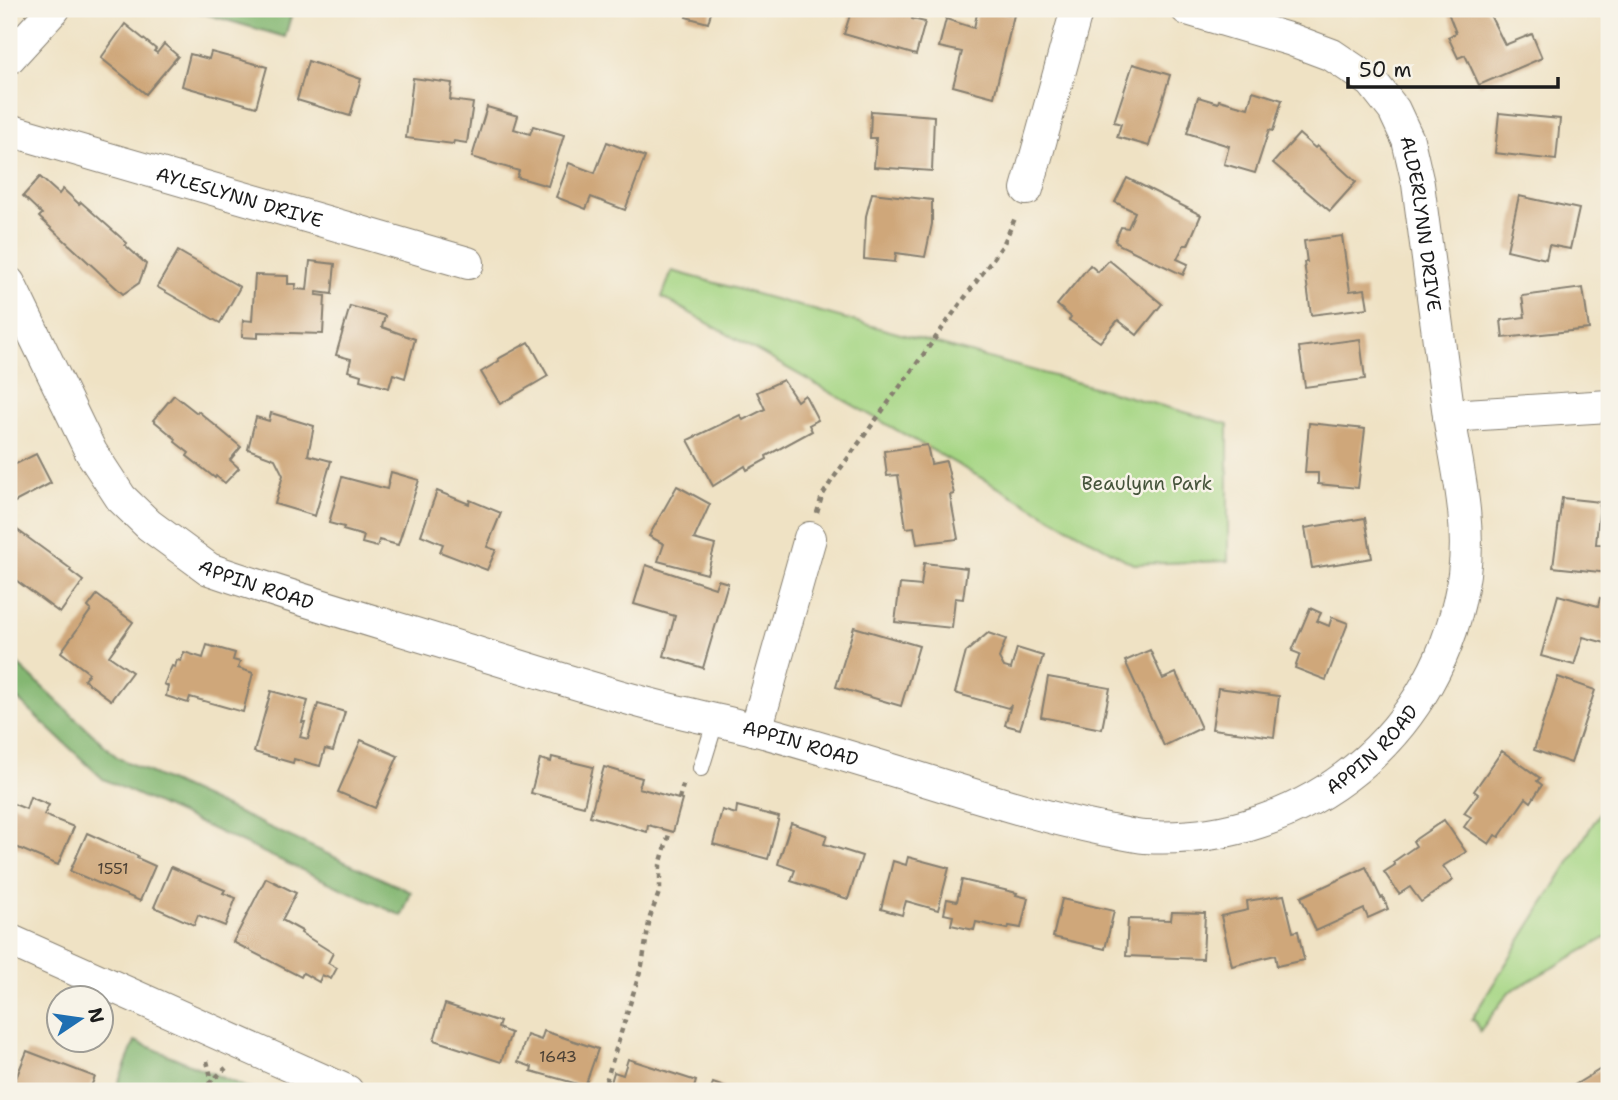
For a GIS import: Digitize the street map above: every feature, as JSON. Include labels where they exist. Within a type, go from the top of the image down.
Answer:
[{"type":"street","points":[[9,58],[54,9]]},
{"type":"street","points":[[1027,189],[1077,9]]},
{"type":"street","name":"ALDERLYNN DRIVE","points":[[1186,9],[1292,40],[1332,55],[1372,82],[1394,110],[1408,140],[1418,184],[1449,416]]},
{"type":"street","name":"AYLESLYNN DRIVE","points":[[9,130],[468,263]]},
{"type":"street","name":"APPIN ROAD","points":[[9,283],[91,452],[121,498],[149,525],[209,569],[660,707],[756,730],[1051,819],[1142,837],[1185,837],[1223,831],[1258,822],[1296,807],[1334,787],[1366,762],[1397,729],[1423,695],[1440,662],[1456,617],[1465,571],[1465,520],[1449,416]]},
{"type":"street","points":[[1449,416],[1609,407]]},
{"type":"street","points":[[756,730],[810,537]]},
{"type":"street","points":[[9,940],[347,1091]]},
{"type":"lane","points":[[701,768],[716,719]]},
{"type":"path","points":[[810,537],[822,496],[1003,245],[1027,189]]},
{"type":"path","points":[[603,1091],[642,965],[650,917],[660,890],[660,865],[670,831]]},
{"type":"path","points":[[205,1053],[212,1080]]},
{"type":"green space","points":[[188,9],[293,9],[285,37]]},
{"type":"green space","name":"Beaulynn Park","points":[[672,271],[1228,424],[1228,561],[1133,564],[662,297]]},
{"type":"green space","points":[[9,656],[118,758],[411,892],[402,916],[103,779],[9,691]]},
{"type":"green space","points":[[1609,798],[1609,936],[1509,992],[1480,1031],[1474,1020],[1471,1020]]},
{"type":"green space","points":[[135,1041],[254,1091],[115,1091]]},
{"type":"building","points":[[689,9],[712,9],[708,23],[686,17]]},
{"type":"building","points":[[852,9],[914,11],[912,19],[925,22],[916,55],[844,34]]},
{"type":"building","points":[[978,9],[1014,15],[994,97],[953,86],[962,52],[939,47],[946,19],[974,28]]},
{"type":"building","points":[[1487,9],[1505,45],[1532,34],[1542,58],[1479,85],[1465,55],[1458,58],[1448,37],[1456,33],[1447,10]]},
{"type":"building","points":[[125,24],[156,49],[154,51],[157,53],[164,44],[178,56],[146,94],[101,58]]},
{"type":"building","points":[[211,52],[267,67],[256,107],[182,86],[190,54],[209,59]]},
{"type":"building","points":[[308,61],[361,79],[350,116],[297,100]]},
{"type":"building","points":[[1133,64],[1170,75],[1149,146],[1117,137],[1121,124],[1114,122]]},
{"type":"building","points":[[413,78],[452,83],[450,100],[473,103],[467,143],[454,141],[453,144],[406,138]]},
{"type":"building","points":[[1253,91],[1282,100],[1273,131],[1269,130],[1255,173],[1224,164],[1229,146],[1187,133],[1198,97],[1248,108]]},
{"type":"building","points":[[487,107],[518,116],[514,129],[530,134],[533,126],[564,135],[548,186],[517,177],[519,171],[472,157]]},
{"type":"building","points":[[871,111],[934,116],[932,171],[874,167],[876,138],[870,138]]},
{"type":"building","points":[[1499,113],[1560,119],[1556,160],[1495,153]]},
{"type":"building","points":[[1299,134],[1315,148],[1317,146],[1356,182],[1330,211],[1273,163]]},
{"type":"building","points":[[607,142],[645,157],[625,210],[591,197],[586,209],[556,197],[569,163],[595,173]]},
{"type":"building","points":[[40,177],[59,194],[63,189],[79,204],[81,202],[127,243],[125,245],[146,264],[139,283],[123,294],[39,217],[42,214],[23,196]]},
{"type":"building","points":[[1127,178],[1201,215],[1188,245],[1184,245],[1177,259],[1188,264],[1183,275],[1115,241],[1121,227],[1128,228],[1135,212],[1115,202]]},
{"type":"building","points":[[872,193],[932,200],[932,224],[925,257],[896,253],[895,262],[864,259],[866,216]]},
{"type":"building","points":[[1519,196],[1579,209],[1570,249],[1549,245],[1546,259],[1507,250]]},
{"type":"building","points":[[1342,236],[1350,291],[1365,289],[1368,308],[1311,315],[1304,241]]},
{"type":"building","points":[[178,251],[240,287],[220,323],[157,287]]},
{"type":"building","points":[[1109,260],[1162,304],[1137,335],[1118,320],[1100,342],[1069,320],[1071,317],[1057,305],[1090,265],[1098,272]]},
{"type":"building","points":[[310,261],[335,264],[332,294],[317,292],[316,295],[325,296],[323,334],[258,332],[258,338],[242,337],[243,320],[252,321],[255,275],[288,276],[288,284],[296,284],[295,289],[307,290]]},
{"type":"building","points":[[1583,288],[1589,329],[1503,338],[1501,320],[1525,317],[1522,296]]},
{"type":"building","points":[[350,306],[385,316],[382,327],[415,339],[405,378],[393,374],[389,388],[360,380],[361,375],[348,371],[351,359],[336,355]]},
{"type":"building","points":[[1360,339],[1365,379],[1305,387],[1299,347]]},
{"type":"building","points":[[529,342],[548,376],[500,404],[481,372]]},
{"type":"building","points":[[783,380],[797,401],[805,395],[818,420],[809,425],[812,431],[766,456],[767,459],[747,470],[745,466],[713,486],[688,440],[740,415],[743,420],[765,409],[757,392]]},
{"type":"building","points":[[174,395],[241,447],[230,460],[239,468],[225,483],[187,456],[189,453],[175,442],[176,439],[153,420]]},
{"type":"building","points":[[271,413],[314,426],[308,455],[331,461],[315,516],[275,504],[283,475],[275,459],[248,449],[256,417],[269,421]]},
{"type":"building","points":[[1309,423],[1365,429],[1358,488],[1318,484],[1318,473],[1305,473]]},
{"type":"building","points":[[927,445],[931,464],[946,461],[954,494],[950,495],[958,539],[917,544],[914,527],[906,528],[898,475],[887,476],[884,451]]},
{"type":"building","points":[[36,454],[51,483],[9,505],[9,459],[12,466]]},
{"type":"building","points":[[391,472],[419,480],[398,545],[379,540],[377,547],[362,543],[364,536],[329,523],[342,477],[387,489]]},
{"type":"building","points":[[677,486],[710,504],[694,539],[715,545],[707,574],[658,561],[664,544],[649,536]]},
{"type":"building","points":[[437,491],[469,504],[470,500],[501,513],[487,547],[496,550],[487,570],[440,552],[443,544],[421,535]]},
{"type":"building","points":[[1562,498],[1600,502],[1596,544],[1609,545],[1609,573],[1553,567]]},
{"type":"building","points":[[1365,518],[1372,558],[1312,568],[1305,528]]},
{"type":"building","points":[[9,524],[71,569],[70,571],[83,581],[60,613],[9,575]]},
{"type":"building","points":[[924,563],[967,568],[963,599],[955,598],[952,628],[895,622],[900,584],[921,586]]},
{"type":"building","points":[[646,565],[715,588],[718,580],[728,583],[703,668],[664,656],[675,616],[634,604]]},
{"type":"building","points":[[97,595],[133,622],[109,656],[132,672],[111,700],[84,680],[89,673],[61,652],[91,610],[88,607]]},
{"type":"building","points":[[1558,595],[1598,606],[1600,598],[1609,600],[1609,644],[1583,637],[1574,665],[1541,656]]},
{"type":"building","points":[[1310,608],[1321,613],[1317,621],[1329,626],[1332,617],[1348,623],[1326,680],[1295,668],[1300,654],[1292,651]]},
{"type":"building","points":[[854,627],[919,646],[901,706],[836,687]]},
{"type":"building","points":[[988,633],[1006,639],[999,658],[1004,667],[1011,669],[1017,648],[1043,656],[1020,729],[1005,725],[1011,705],[1008,708],[955,693],[966,652]]},
{"type":"building","points":[[207,645],[235,653],[233,660],[240,662],[238,668],[253,673],[243,712],[190,697],[188,703],[166,696],[168,686],[164,684],[172,666],[175,667],[177,660],[181,661],[184,652],[203,658]]},
{"type":"building","points":[[1150,650],[1163,679],[1176,673],[1201,728],[1164,746],[1125,661]]},
{"type":"building","points":[[1048,677],[1110,688],[1102,729],[1041,717]]},
{"type":"building","points":[[1558,677],[1595,690],[1571,763],[1534,750]]},
{"type":"building","points":[[1218,688],[1279,696],[1274,737],[1212,729]]},
{"type":"building","points":[[271,691],[308,701],[300,737],[308,739],[318,704],[345,712],[333,751],[325,749],[320,766],[294,759],[293,763],[254,752]]},
{"type":"building","points":[[361,740],[398,756],[375,808],[338,792]]},
{"type":"building","points":[[1502,751],[1540,778],[1537,781],[1542,785],[1531,802],[1526,798],[1499,837],[1495,835],[1489,844],[1464,827],[1471,817],[1464,813],[1478,794],[1474,791]]},
{"type":"building","points":[[552,757],[593,767],[584,806],[531,793],[540,759],[551,762]]},
{"type":"building","points":[[604,767],[642,778],[639,788],[682,800],[673,832],[648,825],[647,832],[590,816]]},
{"type":"building","points":[[30,797],[49,805],[44,815],[74,827],[58,865],[9,844],[9,802],[26,809]]},
{"type":"building","points":[[737,806],[779,817],[768,859],[713,844],[722,810],[736,814]]},
{"type":"building","points":[[1444,820],[1466,852],[1443,866],[1453,880],[1421,902],[1410,887],[1399,894],[1384,872],[1416,846],[1413,841]]},
{"type":"building","points":[[791,823],[827,835],[824,844],[862,856],[848,899],[791,881],[795,870],[778,864]]},
{"type":"building","points":[[87,833],[155,866],[140,901],[70,871]]},
{"type":"building","points":[[908,857],[949,868],[938,910],[906,901],[902,915],[881,909],[893,861],[906,865]]},
{"type":"building","points":[[171,867],[225,890],[223,893],[236,898],[225,926],[198,915],[194,925],[154,907]]},
{"type":"building","points":[[1366,867],[1388,909],[1368,918],[1364,909],[1316,931],[1301,897]]},
{"type":"building","points":[[266,878],[296,893],[282,920],[333,953],[328,963],[337,968],[331,979],[322,975],[319,982],[303,973],[301,977],[233,942]]},
{"type":"building","points":[[962,880],[1028,898],[1021,928],[1009,926],[1008,929],[976,922],[974,930],[951,925],[953,916],[944,914],[947,899],[957,901]]},
{"type":"building","points":[[1284,895],[1293,932],[1298,931],[1304,960],[1277,966],[1275,955],[1232,966],[1221,916],[1248,910],[1247,901]]},
{"type":"building","points":[[1062,899],[1114,911],[1105,949],[1053,937]]},
{"type":"building","points":[[1172,912],[1205,913],[1203,959],[1126,956],[1128,919],[1171,920]]},
{"type":"building","points":[[445,1004],[500,1022],[498,1028],[511,1033],[501,1062],[434,1040]]},
{"type":"building","points":[[544,1031],[598,1049],[585,1086],[531,1071],[532,1067],[518,1062],[527,1035],[541,1040]]},
{"type":"building","points":[[27,1051],[95,1077],[89,1091],[21,1091],[12,1088]]},
{"type":"building","points":[[628,1059],[696,1081],[693,1091],[616,1091],[617,1089],[610,1086],[614,1072],[623,1075]]},
{"type":"building","points":[[1609,1064],[1609,1091],[1577,1091],[1573,1086]]},
{"type":"building","points":[[713,1083],[735,1091],[710,1091]]}]
